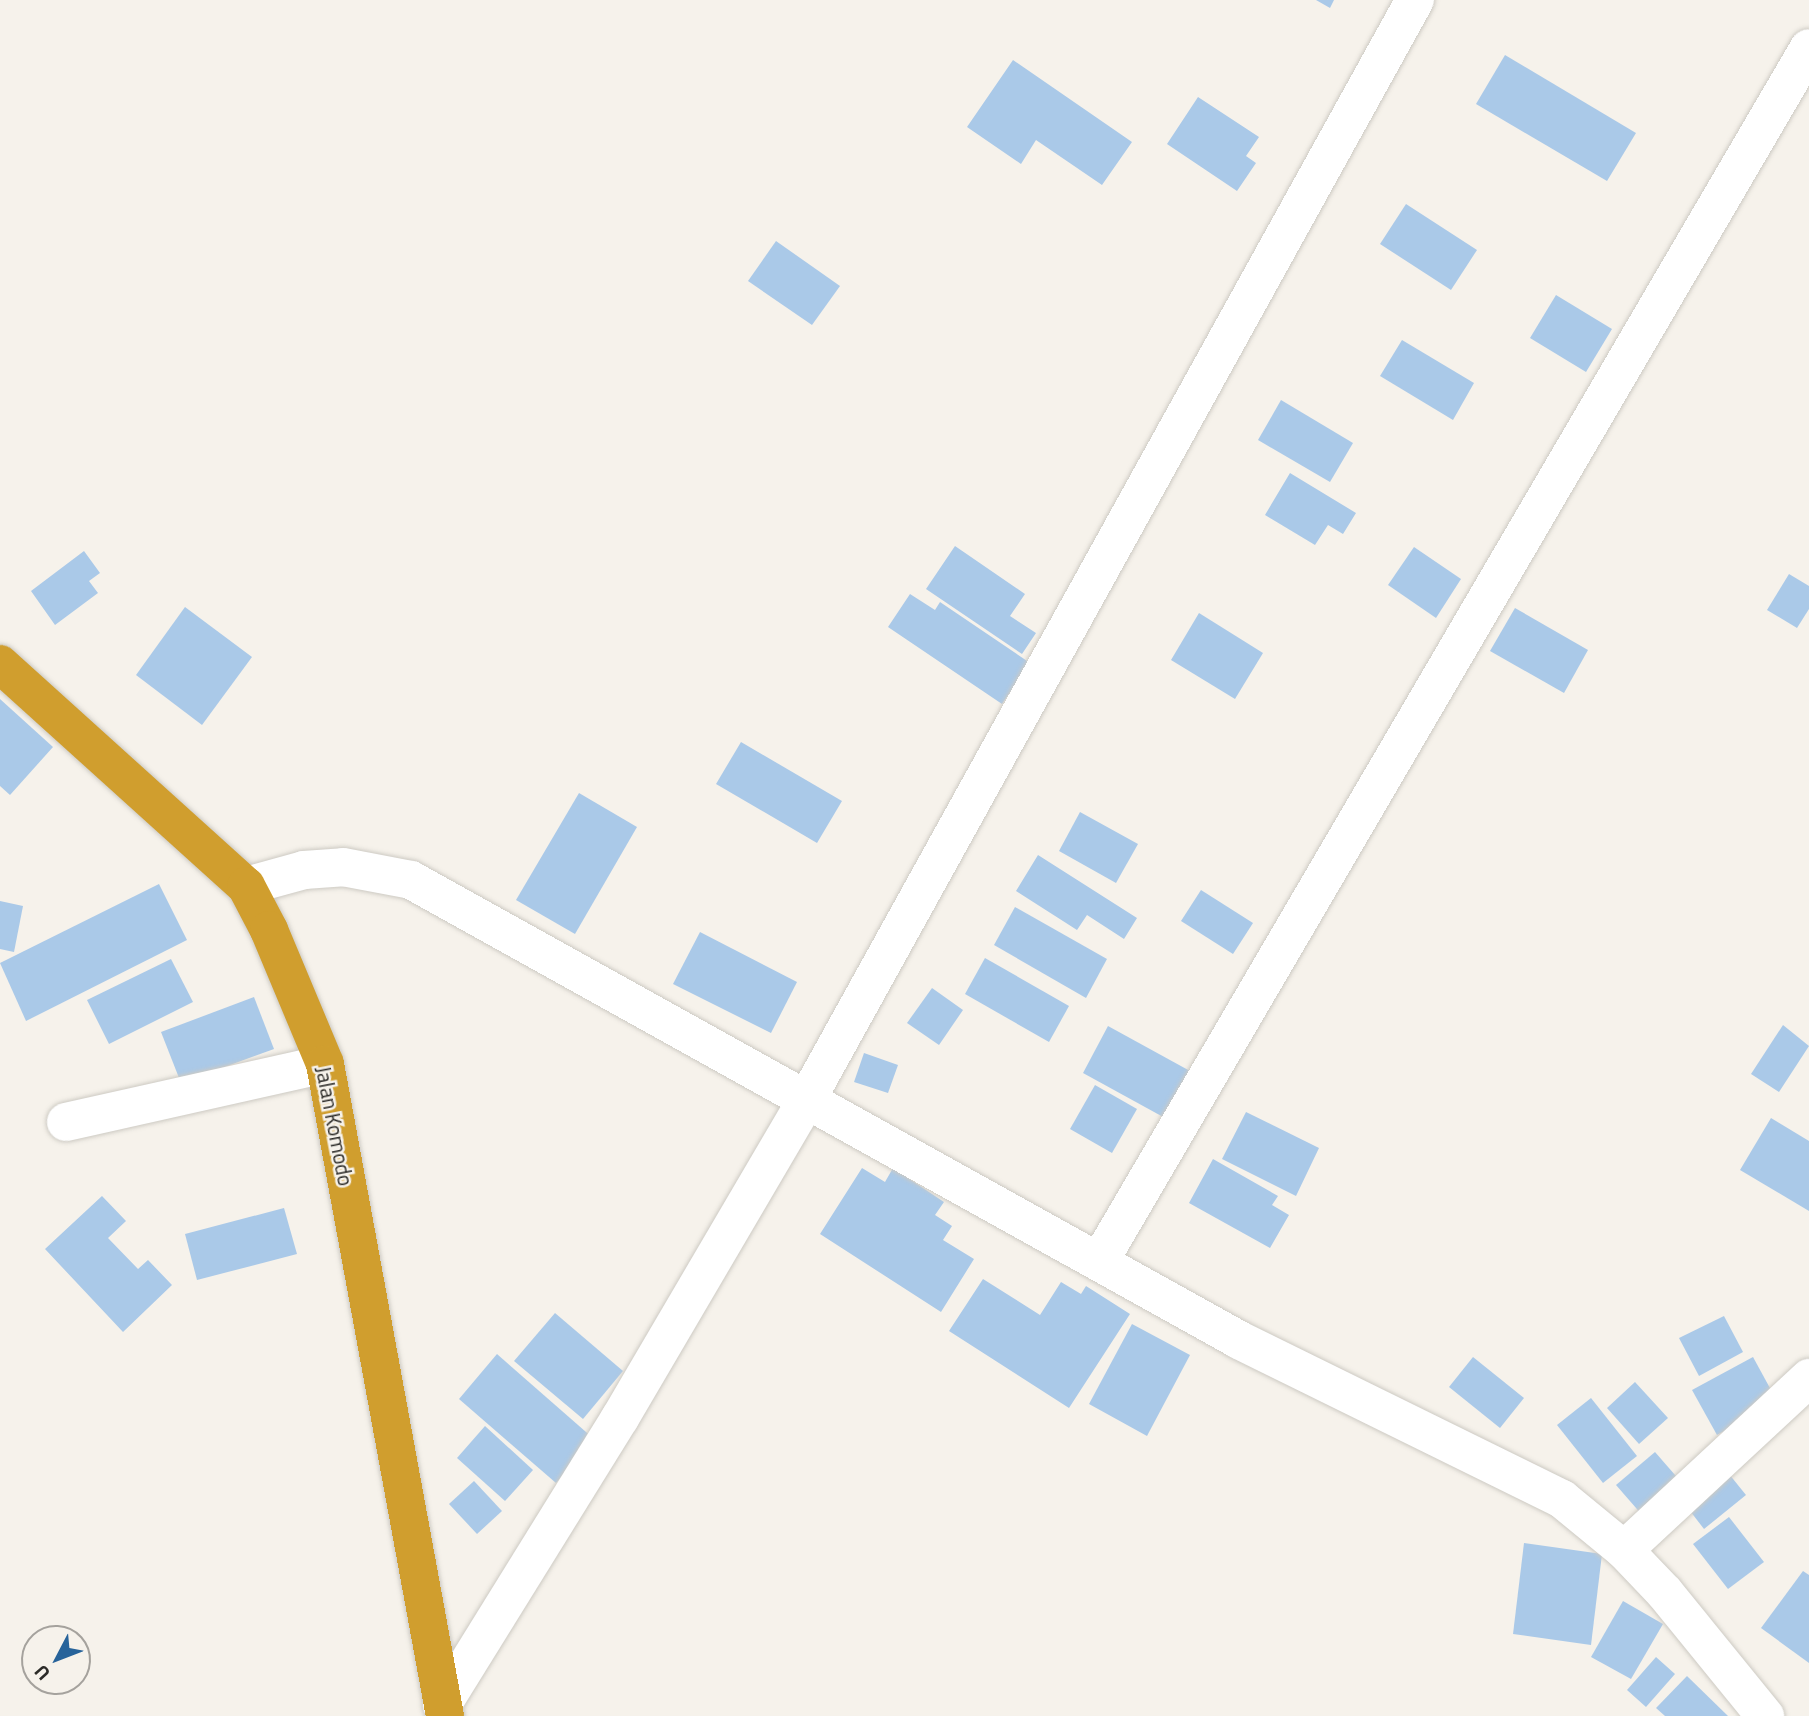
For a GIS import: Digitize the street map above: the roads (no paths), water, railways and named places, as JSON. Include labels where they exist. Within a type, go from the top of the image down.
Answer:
[{"type":"highway","name":"Jalan Komodo","points":[[0,664],[246,886],[325,1065],[443,1710]]},
{"type":"street","points":[[443,1710],[620,1418],[807,1099],[1416,0]]},
{"type":"street","points":[[1099,1262],[1809,48]]},
{"type":"street","points":[[246,886],[304,870],[343,867],[411,880],[1239,1340],[1562,1499],[1624,1550],[1665,1593],[1765,1716]]},
{"type":"street","points":[[66,1122],[325,1065]]},
{"type":"street","points":[[1624,1550],[1809,1378]]}]
